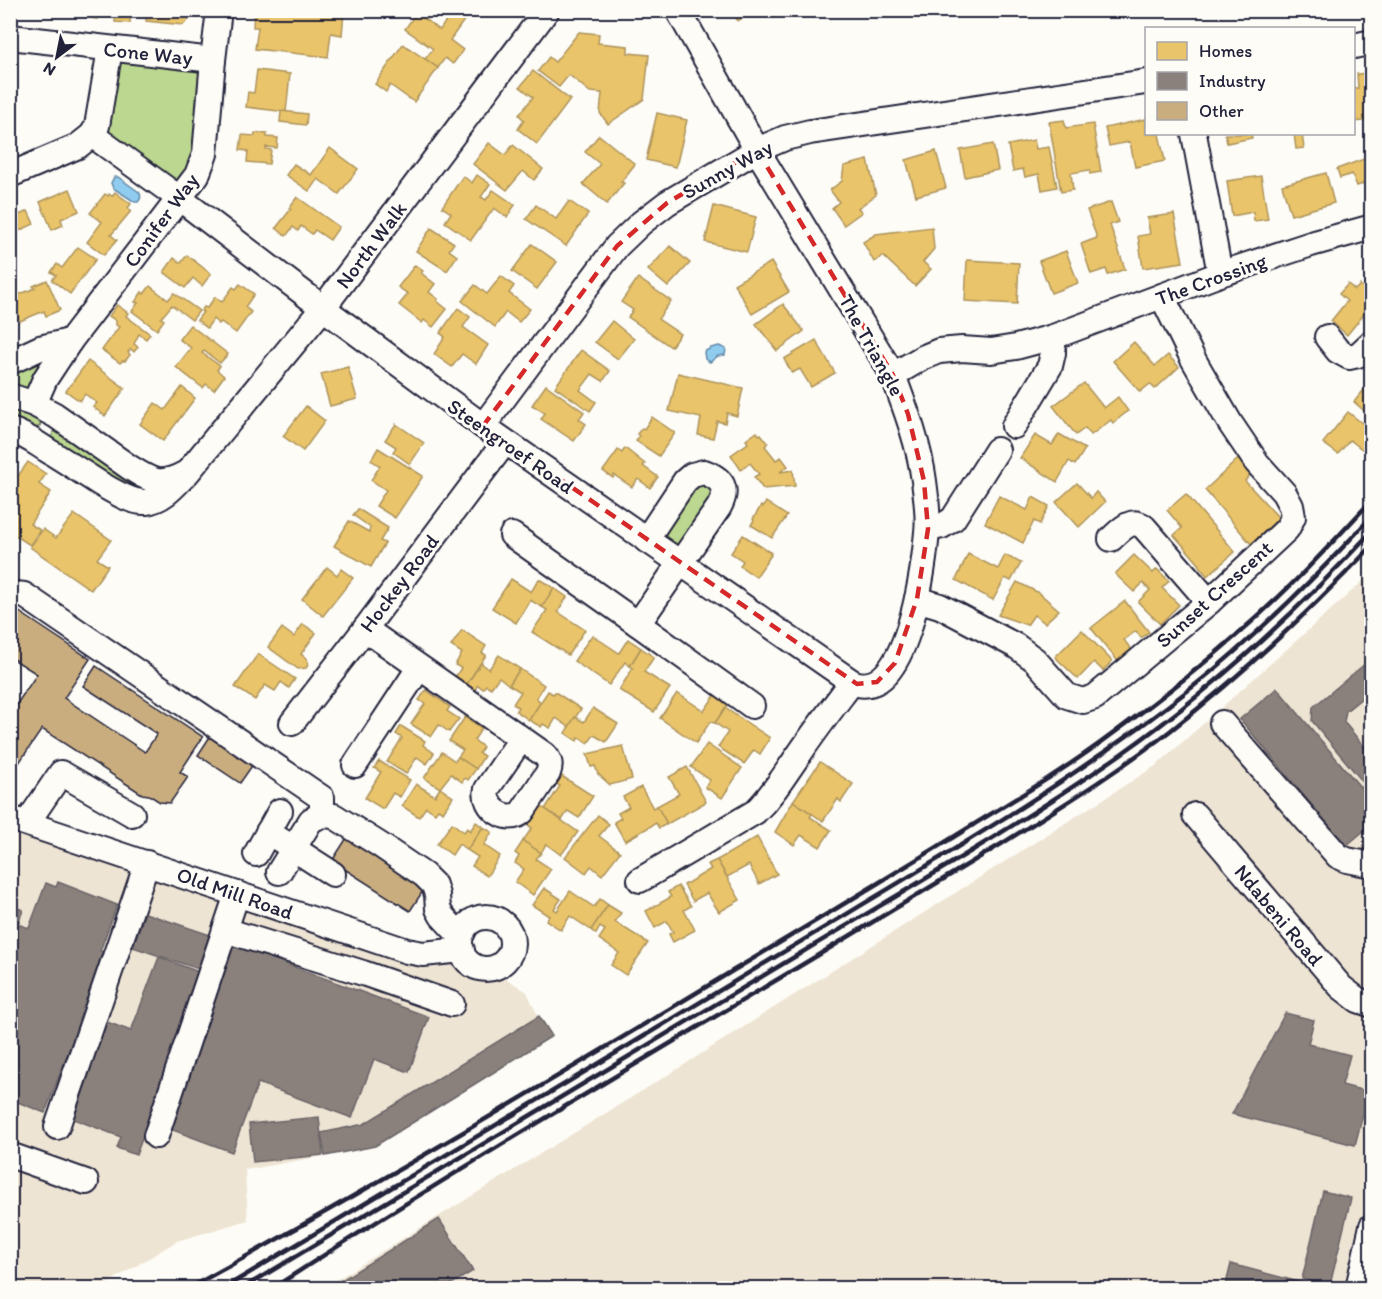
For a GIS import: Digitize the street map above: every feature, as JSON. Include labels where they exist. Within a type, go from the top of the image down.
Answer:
[{"type":"street","name":"Conifer Way","points":[[34,404],[45,380],[70,341],[197,175],[205,154],[219,10]]},
{"type":"street","name":"North Walk","points":[[10,430],[36,443],[127,498],[144,502],[158,499],[170,491],[323,308],[547,10]]},
{"type":"street","name":"The Triangle","points":[[678,10],[757,150],[893,375],[917,442],[924,481],[928,529],[917,599],[906,637],[895,663],[877,682],[868,685],[852,682]]},
{"type":"street","name":"Cone Way","points":[[10,37],[213,60]]},
{"type":"street","points":[[1355,46],[1371,42]]},
{"type":"street","points":[[10,175],[78,146],[92,135],[98,126],[110,49]]},
{"type":"street","name":"Sunny Way","points":[[483,426],[617,246],[640,223],[667,203],[757,150],[785,138],[810,132],[1145,82]]},
{"type":"street","name":"Steengroef Road","points":[[92,135],[505,442],[852,682]]},
{"type":"street","points":[[1194,135],[1220,274]]},
{"type":"street","name":"The Crossing","points":[[893,375],[939,351],[962,349],[991,351],[1053,337],[1220,274],[1371,227]]},
{"type":"street","name":"Sunset Crescent","points":[[917,599],[940,606],[1016,646],[1035,660],[1067,696],[1083,701],[1095,698],[1209,602],[1287,529],[1293,517],[1291,506],[1284,493],[1257,463],[1230,423],[1192,357],[1162,296]]},
{"type":"street","points":[[1014,426],[1050,366],[1053,337]]},
{"type":"street","points":[[1327,337],[1338,351],[1348,357],[1358,355],[1371,342]]},
{"type":"street","points":[[10,362],[40,348],[70,341]]},
{"type":"street","points":[[10,396],[34,404],[55,415],[135,471],[154,480],[164,482],[187,473]]},
{"type":"street","points":[[36,443],[55,415]]},
{"type":"street","name":"Hockey Road","points":[[292,723],[505,442]]},
{"type":"street","points":[[928,529],[942,526],[953,519],[998,450]]},
{"type":"street","points":[[639,624],[723,499],[725,492],[720,481],[704,472],[692,475],[685,481],[646,540]]},
{"type":"street","points":[[1111,539],[1126,526],[1139,523],[1209,602]]},
{"type":"street","points":[[512,535],[752,706]]},
{"type":"street","points":[[10,598],[16,594],[24,595],[322,798],[322,815],[311,820],[279,872]]},
{"type":"street","points":[[365,629],[520,739]]},
{"type":"street","points":[[355,765],[419,668]]},
{"type":"street","points":[[640,880],[755,812],[782,780],[852,682]]},
{"type":"street","points":[[1221,723],[1338,856],[1371,865]]},
{"type":"street","points":[[19,820],[62,773],[132,814]]},
{"type":"street","points":[[256,854],[280,811]]},
{"type":"street","name":"Old Mill Road","points":[[19,820],[407,951],[423,954],[462,941],[442,916],[438,909],[434,885],[424,875],[334,816],[322,815]]},
{"type":"street","name":"Ndabeni Road","points":[[1195,815],[1341,987],[1358,1000],[1371,1005]]},
{"type":"street","points":[[268,832],[333,874]]},
{"type":"street","points":[[57,1127],[147,863]]},
{"type":"street","points":[[156,1136],[237,894]]},
{"type":"street","points":[[225,930],[363,973],[452,1004]]},
{"type":"street","points":[[10,1155],[86,1182]]},
{"type":"street","points":[[1358,1288],[1371,1226]]},
{"type":"highlighted area","points":[[757,150],[893,375],[908,414],[924,481],[928,529],[917,599],[895,663],[877,682],[857,684],[483,426],[617,246],[667,203]]},
{"type":"shaded area","points":[[1371,574],[1371,1288],[323,1288],[679,1068],[1157,765]]},
{"type":"shaded area","points":[[11,818],[407,951],[462,950],[527,992],[548,1038],[368,1148],[245,1170],[248,1220],[177,1241],[100,1288],[11,1288]]},
{"type":"green space","points":[[130,58],[197,67],[204,77],[191,175],[176,181],[162,178],[110,136],[106,127],[119,64]]},
{"type":"green space","points":[[47,352],[29,390],[11,390],[11,368]]},
{"type":"green space","points":[[10,403],[41,419],[40,426],[35,429],[11,422]]},
{"type":"green space","points":[[59,430],[133,484],[131,489],[51,440],[53,432]]},
{"type":"green space","points":[[697,478],[718,492],[676,548],[663,542],[660,527]]},
{"type":"water","points":[[114,177],[118,177],[139,192],[141,197],[138,202],[113,188],[111,183]]},
{"type":"water","points":[[719,346],[726,349],[725,355],[718,356],[710,362],[705,359],[704,352]]},
{"type":"building: Homes","points":[[87,10],[131,10],[130,23],[115,22],[116,13],[98,11],[97,19],[86,17]]},
{"type":"building: Homes","points":[[147,10],[202,10],[202,12],[191,11],[191,18],[183,25],[146,21]]},
{"type":"building: Homes","points":[[254,10],[344,12],[342,35],[331,33],[328,57],[255,49],[258,27],[253,27]]},
{"type":"building: Homes","points":[[453,10],[460,10],[467,16],[450,40],[463,50],[453,64],[445,58],[438,68],[425,59],[433,49],[405,29],[416,13],[440,30]]},
{"type":"building: Homes","points":[[730,10],[753,10],[738,21]]},
{"type":"building: Homes","points":[[579,32],[599,34],[598,43],[628,46],[628,53],[649,55],[644,99],[608,124],[600,113],[602,93],[590,92],[569,75],[559,87],[538,71],[549,57],[555,62]]},
{"type":"building: Homes","points":[[403,44],[438,68],[414,102],[390,85],[386,92],[375,84]]},
{"type":"building: Homes","points":[[257,70],[290,74],[286,112],[246,107],[248,92],[254,93]]},
{"type":"building: Homes","points":[[533,71],[570,100],[537,144],[518,129],[524,120],[519,115],[533,97],[520,87]]},
{"type":"building: Homes","points":[[1372,73],[1372,120],[1355,122],[1357,74]]},
{"type":"building: Homes","points":[[281,111],[307,114],[306,125],[280,122]]},
{"type":"building: Homes","points":[[657,113],[687,120],[676,167],[646,160]]},
{"type":"building: Homes","points":[[1145,119],[1145,135],[1159,135],[1165,161],[1135,167],[1130,142],[1109,146],[1105,128]]},
{"type":"building: Homes","points":[[1064,120],[1066,128],[1093,124],[1101,172],[1090,174],[1089,170],[1071,173],[1073,190],[1061,192],[1049,122]]},
{"type":"building: Homes","points":[[255,133],[278,138],[277,148],[266,147],[271,150],[269,164],[247,162],[248,151],[240,150],[242,135],[255,136]]},
{"type":"building: Homes","points":[[599,135],[635,164],[621,182],[624,183],[607,204],[583,184],[600,164],[585,152]]},
{"type":"building: Homes","points":[[1225,135],[1251,135],[1252,138],[1227,143]]},
{"type":"building: Homes","points":[[1294,135],[1302,135],[1304,148],[1296,149]]},
{"type":"building: Homes","points":[[1034,140],[1036,149],[1049,147],[1057,187],[1042,190],[1039,174],[1025,177],[1023,169],[1013,171],[1008,145]]},
{"type":"building: Homes","points":[[489,143],[505,155],[513,145],[543,169],[534,180],[523,171],[507,190],[473,164]]},
{"type":"building: Homes","points":[[993,144],[998,170],[965,177],[960,150]]},
{"type":"building: Homes","points":[[330,148],[358,169],[339,194],[318,179],[309,191],[286,175],[294,164],[311,175]]},
{"type":"building: Homes","points":[[936,151],[946,188],[916,196],[906,160]]},
{"type":"building: Homes","points":[[1372,156],[1372,191],[1368,182],[1357,186],[1352,174],[1340,178],[1337,169]]},
{"type":"building: Homes","points":[[868,160],[876,195],[858,208],[862,212],[844,225],[832,208],[839,202],[830,190],[842,181],[844,166]]},
{"type":"building: Homes","points":[[1326,173],[1334,203],[1291,215],[1282,185]]},
{"type":"building: Homes","points":[[477,175],[490,184],[481,197],[486,200],[493,190],[515,205],[507,217],[494,208],[471,240],[445,222],[451,213],[442,207],[463,176],[472,183]]},
{"type":"building: Homes","points":[[1261,176],[1268,219],[1254,221],[1253,212],[1232,216],[1227,181]]},
{"type":"building: Homes","points":[[70,189],[79,211],[61,219],[63,225],[52,230],[40,202]]},
{"type":"building: Homes","points":[[115,192],[131,204],[128,208],[131,211],[111,235],[117,240],[104,255],[87,242],[102,222],[90,213],[105,194],[112,196]]},
{"type":"building: Homes","points":[[297,197],[339,227],[330,240],[315,230],[312,234],[301,226],[298,231],[293,227],[286,236],[276,228]]},
{"type":"building: Homes","points":[[569,201],[588,214],[566,246],[526,219],[536,205],[556,219]]},
{"type":"building: Homes","points":[[1111,202],[1118,222],[1110,225],[1125,269],[1108,275],[1106,269],[1091,274],[1081,244],[1097,238],[1087,210]]},
{"type":"building: Homes","points":[[714,206],[756,217],[747,252],[705,242]]},
{"type":"building: Homes","points":[[17,210],[19,215],[28,211],[34,224],[10,235],[10,213]]},
{"type":"building: Homes","points":[[1174,214],[1183,262],[1143,268],[1138,236],[1150,234],[1147,218]]},
{"type":"building: Homes","points":[[932,227],[934,249],[923,262],[931,269],[915,286],[883,256],[874,262],[863,242],[876,234]]},
{"type":"building: Homes","points":[[431,228],[454,243],[449,250],[457,256],[447,271],[416,251]]},
{"type":"building: Homes","points":[[532,244],[557,262],[537,289],[512,271]]},
{"type":"building: Homes","points":[[670,246],[690,263],[668,287],[648,270]]},
{"type":"building: Homes","points":[[78,247],[96,259],[70,294],[52,280],[56,275],[51,272],[57,264],[62,268]]},
{"type":"building: Homes","points":[[1066,251],[1078,283],[1051,293],[1039,261]]},
{"type":"building: Homes","points":[[187,255],[211,274],[202,286],[193,278],[185,288],[164,272],[174,258],[181,263]]},
{"type":"building: Homes","points":[[967,260],[1019,263],[1017,304],[965,301]]},
{"type":"building: Homes","points":[[771,262],[789,292],[752,314],[734,284]]},
{"type":"building: Homes","points":[[415,265],[435,284],[429,292],[447,309],[433,327],[424,320],[422,323],[399,305],[408,294],[398,287]]},
{"type":"building: Homes","points":[[501,276],[514,286],[509,293],[530,309],[519,322],[506,312],[495,327],[462,301],[475,285],[487,294]]},
{"type":"building: Homes","points":[[638,278],[671,301],[658,319],[680,334],[671,347],[628,317],[633,310],[621,302]]},
{"type":"building: Homes","points":[[47,280],[60,310],[46,316],[44,311],[20,321],[11,298]]},
{"type":"building: Homes","points":[[240,284],[254,294],[245,307],[251,312],[236,333],[213,319],[207,328],[197,320],[204,307],[207,308],[215,297],[222,302],[233,287],[236,289]]},
{"type":"building: Homes","points":[[1348,284],[1355,290],[1360,285],[1372,294],[1372,310],[1369,308],[1347,335],[1331,321],[1347,301],[1339,294]]},
{"type":"building: Homes","points":[[150,286],[168,300],[174,293],[199,311],[192,320],[172,305],[161,318],[164,320],[157,330],[132,311],[142,292],[144,294]]},
{"type":"building: Homes","points":[[783,304],[804,331],[777,351],[756,324]]},
{"type":"building: Homes","points":[[117,305],[128,313],[126,316],[150,334],[146,339],[139,334],[134,344],[138,347],[134,352],[131,349],[128,352],[130,355],[120,363],[102,350],[119,327],[116,321],[109,316]]},
{"type":"building: Homes","points":[[458,308],[470,317],[463,327],[488,345],[476,364],[462,354],[452,367],[434,354],[445,337],[440,333]]},
{"type":"building: Homes","points":[[612,321],[634,339],[618,359],[595,342]]},
{"type":"building: Homes","points":[[190,325],[228,354],[220,363],[204,351],[202,353],[220,366],[217,370],[224,376],[214,390],[206,384],[203,388],[176,367],[191,348],[179,339]]},
{"type":"building: Homes","points":[[816,340],[835,373],[811,387],[800,369],[792,373],[784,359]]},
{"type":"building: Homes","points":[[1134,342],[1155,366],[1168,355],[1179,367],[1155,389],[1150,384],[1140,392],[1113,361]]},
{"type":"building: Homes","points":[[581,350],[610,371],[603,381],[592,374],[580,390],[596,402],[590,411],[555,387]]},
{"type":"building: Homes","points":[[88,361],[125,388],[105,416],[93,407],[97,403],[85,394],[80,401],[66,391]]},
{"type":"building: Homes","points":[[348,367],[357,399],[330,406],[321,374]]},
{"type":"building: Homes","points":[[678,373],[743,388],[737,416],[727,413],[725,423],[717,421],[713,438],[698,435],[701,418],[669,411]]},
{"type":"building: Homes","points":[[1372,380],[1372,412],[1369,415],[1354,402]]},
{"type":"building: Homes","points":[[1084,383],[1104,408],[1118,397],[1128,411],[1113,423],[1111,420],[1091,435],[1085,428],[1076,435],[1053,406]]},
{"type":"building: Homes","points":[[546,385],[584,412],[579,419],[586,424],[574,441],[541,419],[545,413],[532,405]]},
{"type":"building: Homes","points":[[182,387],[195,398],[163,441],[140,424],[155,403],[165,410]]},
{"type":"building: Homes","points":[[306,406],[325,421],[303,451],[283,436]]},
{"type":"building: Homes","points":[[1348,412],[1372,431],[1372,448],[1367,453],[1350,440],[1338,454],[1323,443]]},
{"type":"building: Homes","points":[[652,417],[675,433],[659,456],[636,441],[639,436],[637,434],[642,428],[644,429]]},
{"type":"building: Homes","points":[[396,424],[424,443],[410,464],[393,452],[396,447],[385,440]]},
{"type":"building: Homes","points":[[757,432],[768,443],[765,446],[776,460],[781,457],[788,466],[780,472],[793,470],[795,486],[763,489],[754,477],[759,474],[750,463],[741,470],[731,455],[748,443],[746,440]]},
{"type":"building: Homes","points":[[1059,434],[1085,449],[1075,465],[1069,461],[1057,482],[1020,458],[1035,435],[1052,445]]},
{"type":"building: Homes","points":[[378,448],[423,476],[395,518],[376,506],[386,490],[371,480],[380,466],[371,460]]},
{"type":"building: Homes","points":[[625,448],[658,477],[650,488],[638,479],[632,487],[614,475],[613,478],[603,471],[618,450],[622,453]]},
{"type":"building: Homes","points":[[1238,459],[1251,474],[1245,481],[1279,518],[1251,544],[1205,490]]},
{"type":"building: Homes","points":[[28,462],[46,474],[39,484],[51,492],[30,524],[40,530],[30,545],[10,532],[10,487]]},
{"type":"building: Homes","points":[[1077,483],[1091,498],[1096,492],[1105,502],[1079,527],[1056,502]]},
{"type":"building: Homes","points":[[1186,494],[1235,552],[1207,576],[1174,535],[1182,528],[1167,510]]},
{"type":"building: Homes","points":[[999,496],[1027,510],[1033,497],[1049,506],[1040,524],[1034,521],[1023,543],[985,523]]},
{"type":"building: Homes","points":[[766,502],[787,516],[772,538],[751,525],[761,506],[763,507]]},
{"type":"building: Homes","points":[[358,509],[388,528],[380,541],[385,543],[371,567],[334,546],[349,521],[369,532],[370,527],[353,515]]},
{"type":"building: Homes","points":[[74,514],[111,540],[97,559],[108,566],[91,590],[30,547],[43,529],[56,538]]},
{"type":"building: Homes","points":[[743,535],[771,553],[756,577],[740,566],[743,561],[731,553]]},
{"type":"building: Homes","points":[[968,554],[998,569],[1005,555],[1021,563],[1011,581],[1005,578],[993,600],[956,580]]},
{"type":"building: Homes","points":[[1134,555],[1153,573],[1157,569],[1169,581],[1162,588],[1179,605],[1160,624],[1138,602],[1150,590],[1143,583],[1134,592],[1115,574]]},
{"type":"building: Homes","points":[[327,567],[337,575],[341,569],[353,578],[323,616],[302,599]]},
{"type":"building: Homes","points":[[511,579],[531,592],[539,579],[554,588],[542,607],[530,600],[516,623],[492,608]]},
{"type":"building: Homes","points":[[1017,582],[1039,593],[1059,610],[1045,623],[1034,615],[1027,625],[998,615]]},
{"type":"building: Homes","points":[[554,588],[567,597],[558,612],[585,630],[568,655],[532,632],[547,610],[542,607]]},
{"type":"building: Homes","points":[[1125,601],[1149,632],[1141,638],[1136,631],[1124,640],[1134,653],[1120,664],[1091,628]]},
{"type":"building: Homes","points":[[303,624],[316,633],[301,654],[307,659],[308,665],[306,668],[298,669],[268,647],[282,628],[294,637]]},
{"type":"building: Homes","points":[[462,630],[486,646],[482,653],[486,655],[463,690],[452,682],[461,668],[455,665],[462,653],[451,646]]},
{"type":"building: Homes","points":[[1082,630],[1112,661],[1103,671],[1094,662],[1078,679],[1055,657]]},
{"type":"building: Homes","points":[[592,635],[619,653],[628,639],[641,648],[630,666],[625,662],[609,685],[574,661]]},
{"type":"building: Homes","points":[[641,648],[654,657],[644,672],[670,688],[654,712],[619,690],[633,668],[630,666]]},
{"type":"building: Homes","points":[[258,654],[295,679],[289,688],[281,682],[275,691],[265,685],[255,700],[235,687]]},
{"type":"building: Homes","points":[[499,655],[520,669],[509,685],[499,677],[491,688],[486,685],[483,689],[478,685],[471,695],[463,690],[481,663],[489,669]]},
{"type":"building: Homes","points":[[520,669],[544,685],[536,698],[541,702],[529,720],[516,711],[518,707],[513,704],[521,692],[509,685]]},
{"type":"building: Homes","points":[[426,690],[450,707],[447,711],[459,719],[449,732],[439,725],[431,737],[411,724],[425,704],[419,700]]},
{"type":"building: Homes","points":[[548,691],[553,694],[555,692],[581,709],[569,727],[556,718],[550,728],[543,724],[541,727],[529,720]]},
{"type":"building: Homes","points":[[718,691],[731,700],[715,723],[710,722],[696,743],[660,718],[677,693],[704,711]]},
{"type":"building: Homes","points":[[593,708],[618,724],[606,742],[594,735],[588,743],[579,737],[577,741],[565,733],[575,717],[584,722]]},
{"type":"building: Homes","points":[[725,708],[770,738],[760,754],[754,750],[744,764],[718,747],[728,732],[715,723]]},
{"type":"building: Homes","points":[[465,717],[482,728],[474,740],[483,747],[479,753],[484,756],[476,769],[458,757],[463,750],[449,741]]},
{"type":"building: Homes","points":[[401,726],[425,741],[423,745],[434,753],[427,764],[417,757],[406,774],[387,762],[402,738],[396,734]]},
{"type":"building: Homes","points":[[707,744],[742,768],[722,798],[705,787],[710,780],[691,767]]},
{"type":"building: Homes","points":[[623,746],[632,779],[610,785],[598,774],[595,766],[591,767],[587,754]]},
{"type":"building: Homes","points":[[442,752],[455,761],[458,757],[476,769],[468,780],[465,778],[462,782],[451,774],[440,788],[424,778]]},
{"type":"building: Homes","points":[[379,761],[410,780],[400,797],[393,793],[383,809],[365,798],[381,772],[374,768]]},
{"type":"building: Homes","points":[[820,762],[853,784],[841,802],[838,799],[823,821],[793,801]]},
{"type":"building: Homes","points":[[687,767],[706,802],[667,824],[657,806],[679,794],[669,777]]},
{"type":"building: Homes","points":[[560,775],[593,796],[579,818],[568,811],[562,820],[545,809],[560,786],[555,783]]},
{"type":"building: Homes","points":[[416,784],[435,796],[440,788],[453,797],[443,812],[438,809],[435,813],[426,807],[419,817],[402,806]]},
{"type":"building: Homes","points":[[641,787],[653,808],[657,806],[667,824],[659,828],[656,823],[625,841],[614,822],[621,818],[618,813],[629,807],[623,797]]},
{"type":"building: Homes","points":[[793,801],[812,814],[810,817],[831,830],[820,847],[801,835],[794,845],[775,832]]},
{"type":"building: Homes","points":[[538,804],[578,832],[561,855],[546,844],[541,853],[523,841],[532,828],[524,822]]},
{"type":"building: Homes","points":[[598,815],[609,824],[599,836],[620,852],[602,875],[591,866],[586,873],[565,857]]},
{"type":"building: Homes","points":[[476,822],[483,827],[467,850],[459,844],[452,855],[437,844],[452,823],[464,832],[467,828],[470,831]]},
{"type":"building: Homes","points":[[483,827],[492,832],[484,845],[500,856],[487,876],[472,866],[478,857],[467,850]]},
{"type":"building: Homes","points":[[757,837],[777,874],[759,884],[749,865],[727,877],[717,860]]},
{"type":"building: Homes","points":[[523,841],[541,853],[536,859],[551,869],[533,895],[515,882],[524,869],[515,863],[519,856],[515,853]]},
{"type":"building: Homes","points":[[717,860],[740,900],[719,912],[707,893],[693,901],[684,885],[711,869],[708,864]]},
{"type":"building: Homes","points":[[678,886],[691,906],[684,910],[695,930],[673,942],[669,934],[673,932],[667,921],[655,928],[646,911],[671,897],[668,892]]},
{"type":"building: Homes","points":[[544,888],[561,899],[554,909],[557,911],[570,891],[594,907],[600,899],[608,905],[591,930],[570,916],[561,930],[546,920],[549,916],[532,905]]},
{"type":"building: Homes","points":[[608,905],[621,913],[615,922],[648,943],[626,975],[611,965],[619,953],[599,939],[605,930],[600,927],[596,934],[591,930]]},
{"type":"building: Industry","points":[[1372,658],[1372,690],[1346,711],[1344,722],[1372,756],[1372,793],[1312,721],[1313,707]]},
{"type":"building: Industry","points":[[1277,688],[1372,801],[1372,824],[1346,846],[1240,719]]},
{"type":"building: Industry","points":[[58,882],[117,905],[100,951],[106,953],[45,1113],[10,1099],[10,905],[23,910],[18,924],[29,928],[46,883],[56,887]]},
{"type":"building: Industry","points":[[145,913],[213,936],[202,970],[133,947]]},
{"type":"building: Industry","points":[[232,944],[429,1017],[409,1072],[374,1059],[352,1118],[258,1083],[232,1152],[165,1127]]},
{"type":"building: Industry","points":[[159,957],[204,974],[136,1155],[117,1148],[121,1137],[71,1118],[107,1022],[131,1031]]},
{"type":"building: Industry","points":[[1285,1013],[1314,1020],[1308,1044],[1350,1055],[1342,1085],[1369,1092],[1355,1145],[1232,1114]]},
{"type":"building: Industry","points":[[539,1016],[552,1036],[375,1146],[325,1156],[321,1133],[364,1124]]},
{"type":"building: Industry","points":[[319,1117],[323,1155],[253,1162],[249,1124]]},
{"type":"building: Industry","points":[[1323,1191],[1351,1198],[1330,1285],[1302,1279]]},
{"type":"building: Industry","points":[[439,1219],[473,1271],[445,1288],[329,1288]]},
{"type":"building: Industry","points":[[1231,1264],[1303,1283],[1301,1288],[1225,1288]]},
{"type":"building: Other","points":[[15,609],[90,659],[64,698],[145,752],[157,734],[83,686],[96,666],[203,737],[180,772],[188,777],[170,803],[160,802],[149,795],[142,794],[42,729],[10,776],[10,714],[37,674],[10,657],[10,646],[13,642],[10,640],[10,616]]},
{"type":"building: Other","points":[[211,735],[254,763],[240,783],[198,755]]},
{"type":"building: Other","points":[[350,833],[428,883],[410,911],[332,861]]},
{"type":"railway","points":[[189,1288],[327,1211],[531,1092],[884,880],[1060,770],[1153,704],[1233,638],[1298,578],[1372,500]]},
{"type":"railway","points":[[224,1288],[1044,793],[1146,722],[1242,646],[1309,582],[1372,516]]},
{"type":"railway","points":[[243,1288],[963,856],[1082,781],[1155,729],[1253,649],[1372,531]]},
{"type":"railway","points":[[273,1288],[474,1161],[1003,843],[1109,775],[1197,710],[1249,665],[1324,595],[1372,546]]}]
